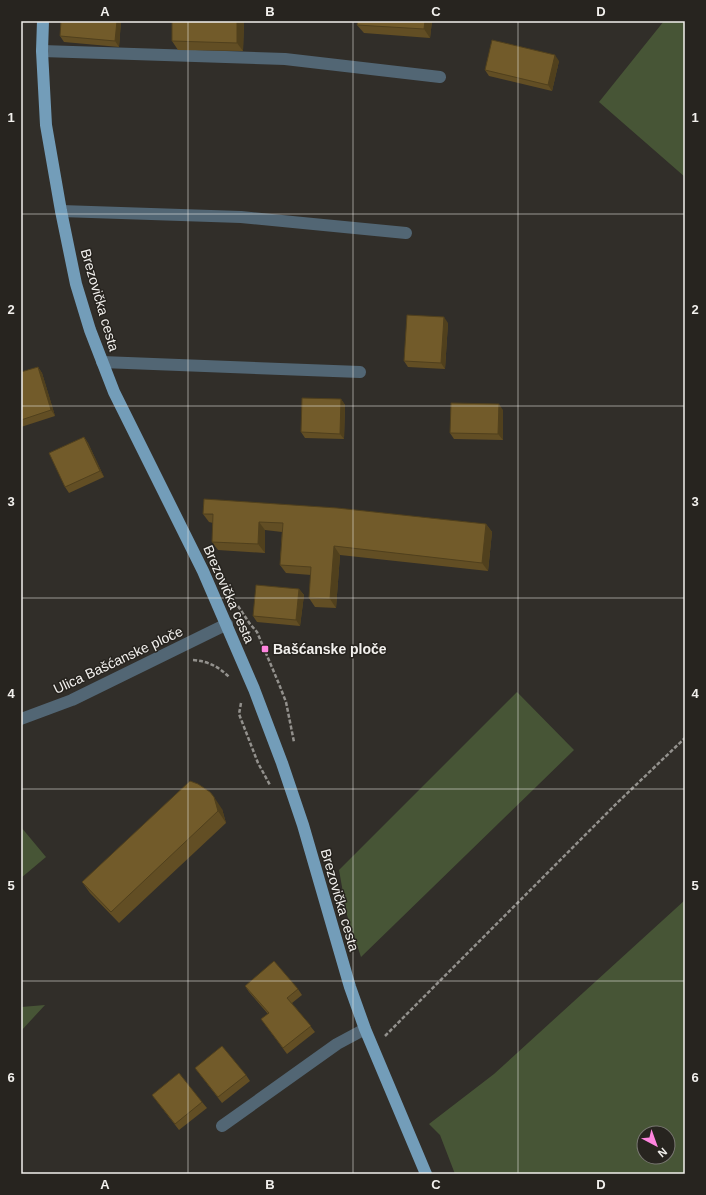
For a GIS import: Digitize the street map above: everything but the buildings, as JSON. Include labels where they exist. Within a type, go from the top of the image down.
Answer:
[{"type":"main road","name":"Brezovička cesta","points":[[43,21],[42,51],[46,125],[76,284],[90,330],[102,362],[129,423],[203,571],[254,689],[282,763],[303,825],[350,987],[365,1029],[426,1174]]},
{"type":"street","points":[[42,51],[285,59],[440,77]]},
{"type":"street","points":[[61,210],[241,218],[406,233]]},
{"type":"street","points":[[102,362],[360,372]]},
{"type":"street","name":"Ulica Bašćanske ploče","points":[[21,719],[72,700],[227,624]]},
{"type":"street","points":[[222,1126],[337,1044],[365,1029]]},
{"type":"path","points":[[188,660],[211,664],[222,670],[231,678]]},
{"type":"path","points":[[241,702],[239,714],[258,763],[273,790]]},
{"type":"path","points":[[374,1048],[616,803],[685,738]]},
{"type":"green space","points":[[664,21],[683,21],[685,23],[685,177],[599,102]]},
{"type":"green space","points":[[517,692],[574,750],[361,957],[347,915],[339,870]]},
{"type":"green space","points":[[21,827],[46,857],[21,878]]},
{"type":"green space","points":[[685,900],[685,1174],[455,1174],[440,1135],[429,1124],[494,1074]]},
{"type":"green space","points":[[45,1005],[21,1031],[21,1007]]},
{"type":"place","name":"Bašćanske ploče","points":[[265,649]]}]
